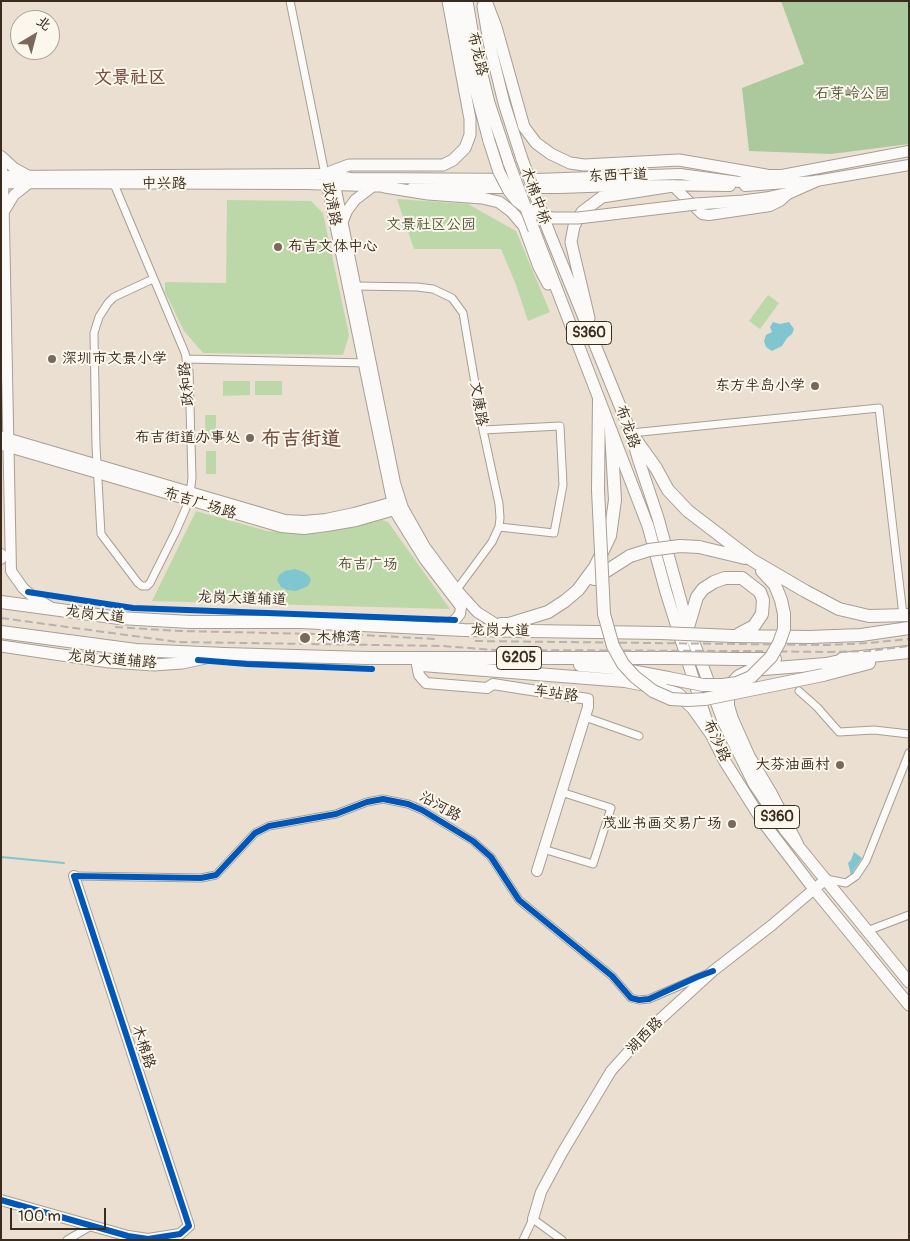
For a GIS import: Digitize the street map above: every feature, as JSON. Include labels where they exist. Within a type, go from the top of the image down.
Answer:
[{"type":"highway","points":[[599,400],[598,490],[604,614],[612,646],[623,664],[635,677],[653,691],[671,699],[705,699],[823,675],[909,652]]},
{"type":"highway","points":[[578,590],[595,567],[610,536],[615,500],[611,431]]},
{"type":"highway","points":[[631,433],[656,468],[668,490],[688,511],[752,560],[839,609],[869,616],[906,610]]},
{"type":"highway","points":[[418,665],[574,664],[615,668],[703,685],[723,685],[737,683],[751,677],[771,657],[784,630],[784,614],[775,585],[752,560],[699,547],[680,546],[649,550],[630,556],[605,571],[548,612],[509,624],[496,624],[464,630]]},
{"type":"highway","points":[[688,627],[697,597],[703,589],[725,578],[742,578],[760,592],[763,600],[762,614],[754,626],[733,636]]},
{"type":"highway","name":"龙岗大道","points":[[1,602],[119,618],[190,622],[300,622],[464,630],[809,637],[861,635],[909,628]]},
{"type":"highway","name":"龙岗大道","points":[[1,632],[136,650],[367,658],[849,659],[909,652]]},
{"type":"highway","points":[[367,658],[418,665],[625,681],[656,687],[678,694],[693,708],[710,732]]},
{"type":"highway","points":[[797,844],[749,757],[732,719],[728,706],[728,693],[732,683],[739,676],[751,670],[826,664],[849,659]]},
{"type":"main road","points":[[329,182],[349,165],[443,165],[457,157],[465,148],[470,135],[470,119],[448,1]]},
{"type":"main road","points":[[457,1],[467,57],[499,172],[509,191],[517,201],[529,210],[553,218],[578,218],[696,204],[743,201],[789,193],[816,181]]},
{"type":"main road","name":"布龙路","points":[[467,1],[474,42],[489,103],[509,163]]},
{"type":"main road","name":"布龙路","points":[[482,1],[489,42],[504,103],[522,159]]},
{"type":"main road","points":[[486,1],[496,27],[524,127],[530,137],[547,152],[577,165],[593,166],[679,160],[766,175]]},
{"type":"main road","name":"木棉中桥","points":[[522,159],[549,232]]},
{"type":"main road","name":"木棉中桥","points":[[509,163],[534,230]]},
{"type":"main road","points":[[596,351],[571,242],[574,226],[582,212],[602,197],[673,186]]},
{"type":"main road","points":[[380,187],[428,194],[482,198],[498,202],[511,211],[524,226],[538,267],[566,317]]},
{"type":"main road","name":"布龙路","points":[[534,230],[611,431]]},
{"type":"main road","name":"布龙路","points":[[549,232],[631,433],[658,518],[688,627]]},
{"type":"main road","name":"布沙路","points":[[611,431],[648,526],[666,592],[710,732],[724,760],[763,822],[814,889],[909,1005]]},
{"type":"main road","name":"布沙路","points":[[688,627],[724,723],[754,784],[785,830],[909,982]]},
{"type":"main road","name":"龙岗大道辅路","points":[[1,646],[109,662],[154,665],[182,663],[224,654]]},
{"type":"street","points":[[290,1],[329,182]]},
{"type":"street","name":"东西干道","points":[[329,182],[351,178],[536,179],[680,174],[739,184],[766,175],[782,175],[909,151]]},
{"type":"street","points":[[1,156],[30,180],[14,195],[4,214]]},
{"type":"street","points":[[1,162],[4,214],[4,441],[11,571],[23,588],[54,610]]},
{"type":"street","name":"东西干道","points":[[329,182],[380,187],[673,186],[816,181],[909,165]]},
{"type":"street","points":[[738,170],[739,184]]},
{"type":"street","name":"中兴路","points":[[2,180],[329,182]]},
{"type":"street","name":"中兴路","points":[[30,180],[114,184],[329,182]]},
{"type":"street","name":"政清路","points":[[329,182],[343,224],[356,286],[367,363]]},
{"type":"street","name":"政清路","points":[[329,182],[397,505],[454,592],[461,608],[460,614],[455,620],[437,629]]},
{"type":"street","name":"政和路","points":[[97,469],[101,534],[138,584],[146,586],[150,583],[172,540],[189,497],[192,478],[189,371],[186,359],[114,184]]},
{"type":"street","points":[[673,186],[702,214],[709,215],[775,204],[789,193]]},
{"type":"street","points":[[343,224],[345,215],[354,200],[366,190],[380,187]]},
{"type":"street","points":[[743,201],[759,208]]},
{"type":"street","points":[[97,469],[94,333],[96,325],[103,310],[114,297],[153,279]]},
{"type":"street","name":"文康路","points":[[356,286],[425,288],[446,294],[463,313],[482,430],[498,504],[499,527]]},
{"type":"street","points":[[186,359],[367,363]]},
{"type":"street","points":[[631,433],[879,408],[906,610]]},
{"type":"street","points":[[454,592],[492,542],[499,527],[554,534],[563,485],[560,426],[482,430]]},
{"type":"street","name":"布吉广场路","points":[[4,441],[189,497],[277,518],[304,521],[354,514],[397,505]]},
{"type":"street","points":[[1,554],[1,559]]},
{"type":"street","name":"政清路","points":[[454,592],[477,612],[496,624]]},
{"type":"street","name":"车站路","points":[[418,665],[419,675],[426,683],[487,688],[493,684],[588,699],[585,717],[537,870]]},
{"type":"street","points":[[799,691],[817,707],[839,732],[874,730],[909,734]]},
{"type":"street","points":[[585,717],[638,736]]},
{"type":"street","points":[[826,879],[846,883],[856,876],[866,861],[909,753]]},
{"type":"street","points":[[543,849],[593,864],[611,808],[561,792]]},
{"type":"street","name":"沿河路","points":[[74,876],[201,878],[216,875],[255,833],[269,826],[336,814],[368,802],[383,799],[408,804],[422,810],[473,841],[491,857],[519,900],[612,976],[631,998],[649,1000],[713,971]]},
{"type":"street","name":"木棉路","points":[[74,876],[189,1226],[180,1234],[148,1239],[90,1226]]},
{"type":"street","name":"湖西路","points":[[523,1240],[533,1219],[541,1192],[562,1153],[611,1072],[645,1033],[713,971],[772,925],[826,879]]},
{"type":"street","points":[[867,931],[909,915]]},
{"type":"street","points":[[1,1200],[90,1226]]},
{"type":"street","points":[[533,1219],[562,1240]]},
{"type":"street","points":[[67,1240],[90,1226]]},
{"type":"green space","name":"石芽岭公园","points":[[781,1],[909,1],[909,144],[831,154],[749,151],[742,88],[804,64]]},
{"type":"green space","name":"文景社区公园","points":[[397,199],[468,204],[516,231],[550,312],[528,321],[501,249],[414,249]]},
{"type":"green space","name":"布吉文体中心","points":[[227,200],[311,201],[323,213],[349,335],[343,355],[203,353],[184,331],[165,292],[165,282],[226,283]]},
{"type":"green space","points":[[768,295],[779,303],[760,329],[749,321]]},
{"type":"green space","points":[[223,381],[250,381],[250,395],[223,396]]},
{"type":"green space","points":[[255,381],[282,381],[282,395],[255,395]]},
{"type":"green space","points":[[205,415],[216,415],[216,438],[206,438]]},
{"type":"green space","points":[[206,451],[216,451],[216,474],[206,474]]},
{"type":"green space","name":"布吉广场","points":[[196,511],[267,531],[303,534],[322,533],[382,520],[388,522],[450,609],[152,601]]},
{"type":"water","points":[[773,322],[780,324],[789,322],[794,329],[782,346],[772,351],[766,347],[764,341],[766,335],[772,332],[770,327]]},
{"type":"water","points":[[295,569],[309,576],[311,580],[308,586],[296,591],[281,587],[277,580],[279,575],[285,571]]},
{"type":"water","points":[[854,852],[862,858],[851,875],[848,863]]},
{"type":"waterway","points":[[1,857],[64,863]]},
{"type":"railway","points":[[1,618],[178,642],[443,646],[495,650],[828,652],[869,651],[909,646]]},
{"type":"railway","points":[[115,627],[181,631],[363,635],[435,639]]},
{"type":"railway","points":[[475,641],[828,645],[909,639]]},
{"type":"cycle path","name":"龙岗大道辅道","points":[[28,592],[133,608],[455,620]]},
{"type":"cycle path","points":[[198,660],[372,669]]},
{"type":"cycle path","points":[[1,1200],[128,1236],[148,1239],[180,1234],[189,1226],[74,876],[201,878],[216,875],[255,833],[269,826],[336,814],[367,802],[383,799],[408,804],[422,810],[473,841],[491,857],[519,900],[612,976],[631,998],[639,1000],[649,999],[713,971]]},
{"type":"place","name":"布吉文体中心","points":[[278,247]]},
{"type":"place","name":"深圳市文景小学","points":[[52,359]]},
{"type":"place","name":"东方半岛小学","points":[[815,386]]},
{"type":"place","name":"布吉街道办事处","points":[[250,438]]},
{"type":"place","name":"木棉湾","points":[[305,638]]},
{"type":"place","name":"大芬油画村","points":[[840,765]]},
{"type":"place","name":"茂业书画交易广场","points":[[732,824]]},
{"type":"district","name":"文景社区","points":[[130,78]]},
{"type":"district","name":"布吉街道","points":[[301,440]]}]
